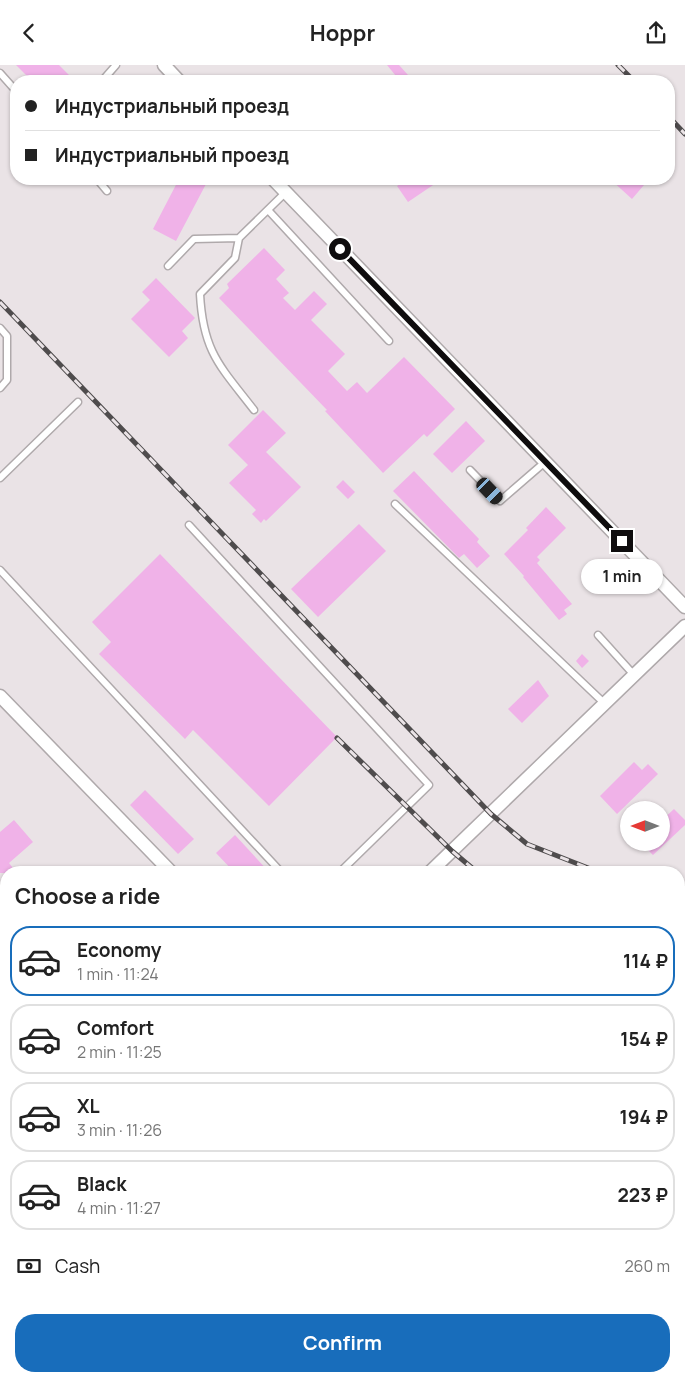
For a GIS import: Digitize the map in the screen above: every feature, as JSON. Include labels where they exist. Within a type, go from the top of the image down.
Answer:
[{"type":"street","points":[[164,65],[173,75]]},
{"type":"street","points":[[279,185],[685,607]]},
{"type":"street","points":[[436,866],[685,626]]},
{"type":"street","points":[[0,696],[165,866]]},
{"type":"lane","points":[[107,75],[116,65]]},
{"type":"lane","points":[[0,73],[10,84]]},
{"type":"lane","points":[[102,185],[107,191]]},
{"type":"lane","points":[[254,410],[210,352],[201,314],[200,293],[235,259],[239,239],[286,192]]},
{"type":"lane","points":[[268,210],[389,341]]},
{"type":"lane","points":[[168,266],[194,239],[239,239]]},
{"type":"lane","points":[[0,328],[7,336],[7,380],[0,388]]},
{"type":"lane","points":[[0,478],[78,402]]},
{"type":"lane","points":[[470,470],[500,501],[545,462]]},
{"type":"lane","points":[[395,504],[604,703]]},
{"type":"lane","points":[[189,525],[429,785],[346,866]]},
{"type":"lane","points":[[0,570],[275,866]]},
{"type":"lane","points":[[598,635],[634,675]]},
{"type":"building","points":[[16,65],[59,65],[69,75],[26,75]]},
{"type":"building","points":[[387,65],[399,65],[408,75],[395,75]]},
{"type":"building","points":[[176,185],[205,185],[176,241],[153,229]]},
{"type":"building","points":[[399,185],[433,185],[408,202],[397,186]]},
{"type":"building","points":[[617,185],[644,185],[632,199]]},
{"type":"building","points":[[264,248],[285,270],[276,279],[289,293],[283,298],[295,310],[314,291],[327,304],[311,320],[345,354],[328,371],[347,391],[357,382],[367,393],[404,357],[455,409],[427,437],[424,434],[383,473],[325,411],[327,410],[219,298],[229,288],[227,284]]},
{"type":"building","points":[[156,278],[195,318],[182,331],[188,338],[169,357],[131,319],[150,300],[142,292]]},
{"type":"building","points":[[263,410],[286,433],[266,452],[301,487],[266,521],[264,519],[261,523],[252,514],[256,510],[229,483],[248,465],[228,445]]},
{"type":"building","points":[[466,421],[485,441],[452,473],[433,454]]},
{"type":"building","points":[[414,471],[479,539],[477,542],[490,556],[477,568],[464,554],[459,558],[393,491]]},
{"type":"building","points":[[343,480],[355,492],[348,499],[336,487]]},
{"type":"building","points":[[546,507],[566,528],[537,557],[540,560],[537,563],[572,604],[564,610],[567,614],[559,620],[504,554],[528,530],[526,528]]},
{"type":"building","points":[[359,524],[386,551],[318,617],[291,589]]},
{"type":"building","points":[[160,554],[337,737],[269,806],[193,730],[185,739],[99,654],[111,642],[92,622]]},
{"type":"building","points":[[582,654],[589,661],[582,668],[576,661]]},
{"type":"building","points":[[538,680],[549,696],[522,723],[508,709]]},
{"type":"building","points":[[634,762],[642,770],[648,764],[658,774],[630,801],[620,801],[620,811],[617,814],[600,796]]},
{"type":"building","points":[[145,790],[194,839],[178,854],[130,805]]},
{"type":"building","points":[[674,809],[685,820],[685,825],[670,839],[670,813]]},
{"type":"building","points":[[14,820],[33,842],[9,863],[11,866],[0,866],[0,832]]},
{"type":"building","points":[[235,835],[264,866],[228,866],[216,853]]},
{"type":"building","points":[[649,851],[657,851],[653,855]]},
{"type":"railway","points":[[618,65],[628,75]]},
{"type":"railway","points":[[675,123],[685,134]]},
{"type":"railway","points":[[0,302],[491,814],[527,844],[583,866]]},
{"type":"railway","points":[[337,738],[452,851],[470,866]]},
{"type":"route","points":[[340,249],[622,541]]}]
